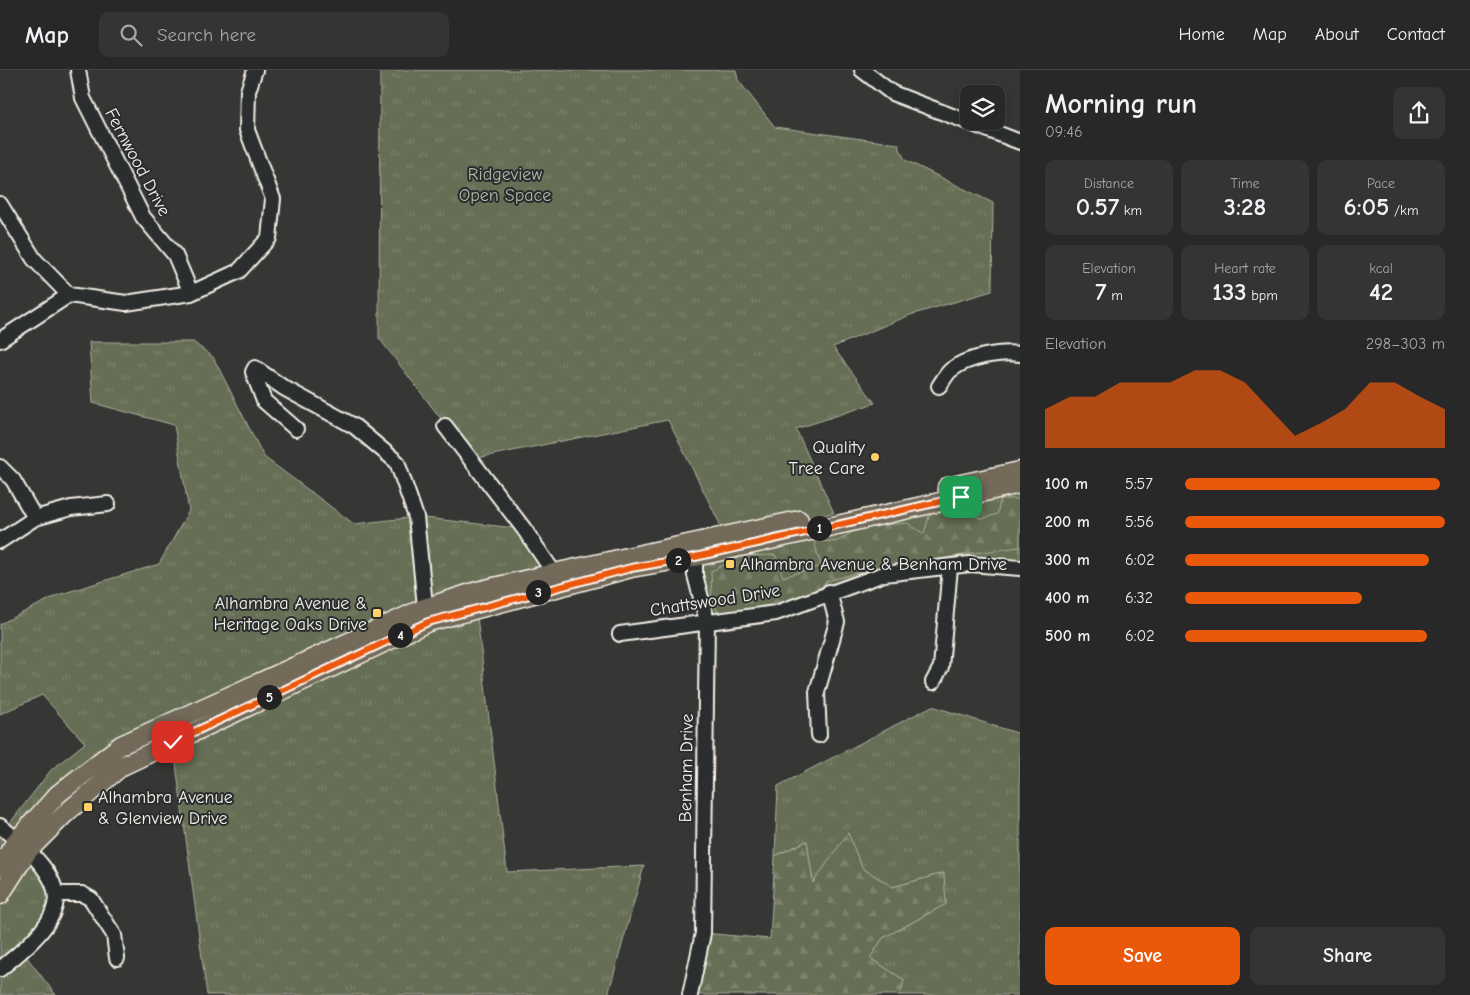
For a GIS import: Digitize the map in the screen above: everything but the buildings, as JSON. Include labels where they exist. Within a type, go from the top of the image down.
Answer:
[{"type":"main road","points":[[426,615],[631,568],[692,550],[1020,471]]},
{"type":"main road","points":[[0,895],[22,846],[58,794],[120,745],[426,615],[477,591],[554,573],[692,550],[1020,484]]},
{"type":"main road","points":[[0,867],[22,846]]},
{"type":"street","name":"Fernwood Drive","points":[[78,70],[83,98],[139,209],[175,255],[191,292]]},
{"type":"street","points":[[0,204],[34,259],[70,295],[126,303],[191,292],[239,271],[269,238],[273,199],[247,130],[248,91],[255,70]]},
{"type":"street","points":[[862,70],[892,94],[1020,142]]},
{"type":"street","points":[[0,340],[70,295]]},
{"type":"street","points":[[939,386],[952,370],[983,356],[1010,353],[1020,354]]},
{"type":"street","points":[[296,429],[264,401],[253,372],[255,368],[284,388],[354,426],[397,462],[416,517],[426,615]]},
{"type":"street","points":[[445,426],[554,573]]},
{"type":"street","points":[[0,466],[13,480],[35,518]]},
{"type":"street","points":[[0,541],[35,518],[71,508],[108,504]]},
{"type":"street","name":"Benham Drive","points":[[690,995],[703,933],[707,620],[695,575],[692,550]]},
{"type":"street","name":"Chattswood Drive","points":[[620,634],[707,620],[776,612],[884,574],[970,564],[1020,568]]},
{"type":"street","points":[[932,682],[941,667],[950,567]]},
{"type":"street","points":[[819,735],[816,692],[837,622],[829,592]]},
{"type":"street","points":[[0,826],[47,871],[58,894],[54,912],[45,929],[34,942],[0,969]]},
{"type":"street","points":[[58,894],[82,894],[91,900],[114,935],[117,958]]},
{"type":"green space","name":"Ridgeview Open Space","points":[[380,70],[736,70],[738,80],[775,127],[898,144],[905,160],[993,203],[992,291],[910,315],[833,347],[875,403],[796,429],[834,513],[726,536],[668,420],[472,459],[379,338]]},
{"type":"green space","points":[[89,342],[193,342],[213,357],[264,457],[354,524],[416,517],[524,529],[554,573],[121,745],[58,794],[0,867],[0,836],[51,770],[85,743],[42,695],[0,714],[0,624],[58,595],[159,564],[189,511],[174,425],[93,403]]},
{"type":"green space","points":[[1020,484],[1020,568],[884,574],[707,621],[695,557]]},
{"type":"green space","points":[[1001,499],[1020,499],[1020,547],[967,554],[921,563],[880,567],[827,581],[809,600],[721,619],[712,599],[711,571],[743,556],[775,555],[783,577],[821,566],[814,541],[836,542],[854,531],[871,526],[907,523],[924,534],[929,516],[940,507],[963,510],[982,519],[997,514]]},
{"type":"green space","points":[[476,608],[507,872],[644,866],[608,995],[207,995],[173,742]]},
{"type":"green space","points":[[932,706],[1020,734],[1020,995],[900,995],[904,980],[870,958],[883,938],[946,904],[943,873],[893,887],[862,868],[813,883],[807,841],[775,856],[778,786]]},
{"type":"green space","points":[[848,833],[862,868],[893,887],[944,873],[946,904],[883,938],[870,958],[904,980],[900,995],[690,995],[703,933],[770,939],[775,856],[807,841],[813,883]]},
{"type":"green space","points":[[28,851],[58,894],[22,951],[56,995],[0,995],[0,895]]},
{"type":"place","name":"Quality Tree Care","points":[[875,457]]},
{"type":"place","name":"Alhambra Avenue & Benham Drive","points":[[730,564]]},
{"type":"place","name":"Alhambra Avenue & Heritage Oaks Drive","points":[[377,613]]},
{"type":"place","name":"Alhambra Avenue & Glenview Drive","points":[[88,807]]},
{"type":"route","points":[[173,742],[428,622],[631,568],[695,557],[842,522],[961,497]]}]
